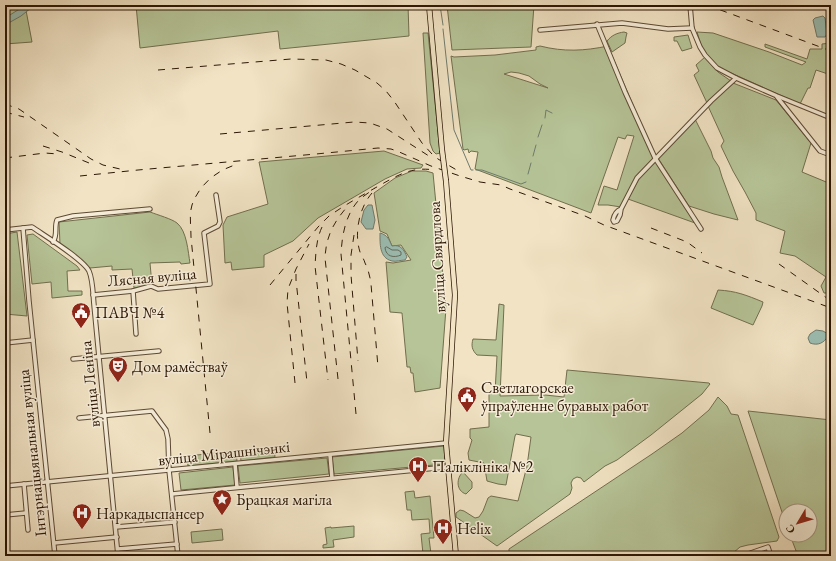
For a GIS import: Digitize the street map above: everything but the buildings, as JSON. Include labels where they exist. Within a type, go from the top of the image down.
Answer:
[{"type":"main road","name":"вуліца Свярдлова","points":[[429,5],[446,181],[455,295],[446,443],[456,556]]},
{"type":"street","points":[[690,5],[692,28],[700,47],[717,68],[777,96],[831,118]]},
{"type":"street","points":[[540,30],[622,23],[668,29],[692,28]]},
{"type":"street","points":[[597,24],[625,92],[655,158],[701,229]]},
{"type":"street","points":[[621,209],[637,178],[711,101],[736,78]]},
{"type":"street","points":[[777,96],[820,151],[831,155]]},
{"type":"street","name":"Лясная вуліца","points":[[93,295],[133,291],[151,286],[158,289],[210,284],[204,233],[218,226],[220,222],[216,194]]},
{"type":"street","points":[[54,242],[56,238],[57,220],[73,216],[150,209]]},
{"type":"street","name":"вуліца Леніна","points":[[23,228],[32,227],[42,233],[82,262],[89,272],[93,295],[118,556]]},
{"type":"street","points":[[5,230],[23,228]]},
{"type":"street","name":"Інтэрнацыянальная вуліца","points":[[23,228],[28,301],[55,556]]},
{"type":"street","points":[[133,291],[136,334]]},
{"type":"street","points":[[5,342],[33,340]]},
{"type":"street","points":[[73,359],[159,351]]},
{"type":"street","points":[[78,418],[152,411],[166,430],[178,556]]},
{"type":"street","name":"вуліца Мірашнічэнкі","points":[[5,486],[446,443]]},
{"type":"street","points":[[330,455],[332,478]]},
{"type":"street","points":[[235,464],[237,487]]},
{"type":"street","points":[[172,494],[447,467]]},
{"type":"street","points":[[24,484],[28,530]]},
{"type":"street","points":[[5,515],[26,513]]},
{"type":"street","points":[[116,527],[175,522]]},
{"type":"street","points":[[54,543],[117,537]]},
{"type":"street","points":[[118,549],[177,544]]},
{"type":"street","points":[[742,556],[768,547],[771,556]]},
{"type":"green space","points":[[5,5],[25,5],[32,42],[5,44]]},
{"type":"green space","points":[[136,5],[408,5],[409,36],[280,49],[278,31],[140,48]]},
{"type":"green space","points":[[447,5],[534,5],[531,47],[452,50]]},
{"type":"green space","points":[[624,32],[627,33],[625,43],[612,52],[607,41],[611,37]]},
{"type":"green space","points":[[697,32],[713,33],[802,65],[806,62],[765,47],[765,44],[807,59],[810,49],[822,49],[822,44],[831,43],[831,75],[816,70],[810,88],[808,88],[800,104],[720,68],[703,51]]},
{"type":"green space","points":[[423,33],[428,33],[440,153],[436,154],[430,143]]},
{"type":"green space","points":[[688,35],[692,48],[682,51],[677,41],[674,41],[674,37]]},
{"type":"green space","points":[[540,46],[574,50],[608,46],[655,157],[637,176],[621,207],[598,205],[604,186],[617,190],[634,136],[627,135],[625,139],[618,137],[591,213],[475,169],[478,152],[471,151],[469,153],[468,149],[463,149],[451,56],[495,55],[536,50],[536,47]],"holes":[[[511,72],[529,76],[548,88],[504,74]]]},
{"type":"green space","points":[[705,57],[718,72],[731,81],[707,103],[694,75],[699,71],[696,65]]},
{"type":"green space","points":[[733,83],[776,100],[811,143],[802,172],[831,184],[831,293],[824,293],[821,286],[826,277],[795,256],[780,253],[785,231],[756,220],[756,213],[721,146],[724,141],[708,106]]},
{"type":"green space","points":[[695,119],[713,158],[719,167],[738,220],[689,206],[658,158]]},
{"type":"green space","points":[[384,151],[423,165],[421,168],[407,169],[385,179],[318,218],[293,241],[264,255],[264,267],[232,270],[231,262],[225,263],[223,225],[227,217],[268,204],[259,162]]},
{"type":"green space","points":[[656,159],[695,223],[628,199],[640,177]]},
{"type":"green space","points":[[412,171],[426,171],[433,173],[446,308],[440,388],[415,392],[413,373],[411,373],[410,367],[407,367],[402,313],[390,312],[386,262],[393,263],[411,260],[401,245],[392,246],[387,234],[380,231],[374,193],[395,178]]},
{"type":"green space","points":[[150,212],[177,223],[183,231],[190,263],[150,263],[152,285],[134,288],[132,269],[112,270],[112,266],[90,268],[60,244],[59,222]]},
{"type":"green space","points":[[17,232],[27,316],[5,314],[5,234]]},
{"type":"green space","points":[[33,234],[77,266],[80,270],[67,271],[68,291],[82,291],[82,295],[52,298],[51,282],[32,284],[27,235]]},
{"type":"green space","points":[[718,290],[730,291],[763,302],[753,325],[711,308]]},
{"type":"green space","points":[[499,304],[504,305],[500,396],[545,395],[564,397],[567,370],[710,384],[702,394],[617,460],[605,466],[584,482],[581,478],[577,477],[573,479],[570,494],[497,546],[456,517],[456,513],[460,510],[475,518],[479,517],[488,498],[491,496],[518,501],[527,466],[531,437],[516,434],[506,485],[487,481],[484,463],[469,460],[468,453],[472,440],[470,438],[470,429],[489,427],[489,393],[495,393],[497,356],[477,355],[472,348],[472,341],[473,339],[496,340]]},
{"type":"green space","points":[[718,397],[727,406],[731,414],[738,415],[778,534],[777,541],[740,547],[733,553],[724,556],[509,556],[509,549],[652,454],[682,433],[709,410]]},
{"type":"green space","points":[[748,411],[831,420],[831,556],[798,556],[793,543],[818,543],[818,503],[779,503]]},
{"type":"green space","points":[[444,446],[445,464],[334,474],[332,457]]},
{"type":"green space","points":[[274,447],[275,457],[241,461],[240,451]]},
{"type":"green space","points":[[236,451],[237,461],[188,466],[187,456]]},
{"type":"green space","points":[[327,458],[329,474],[240,483],[238,466]]},
{"type":"green space","points":[[233,467],[235,485],[181,490],[179,473]]},
{"type":"green space","points":[[463,472],[472,482],[472,488],[466,494],[460,490],[458,484],[459,478]]},
{"type":"green space","points":[[414,491],[415,498],[430,496],[434,538],[429,538],[431,554],[423,554],[421,534],[430,533],[429,519],[412,520],[411,510],[407,510],[405,492]]},
{"type":"green space","points":[[354,526],[354,537],[333,540],[334,547],[323,548],[323,545],[327,544],[325,528]]},
{"type":"green space","points":[[222,529],[223,540],[192,543],[191,532]]},
{"type":"water","points":[[26,5],[32,5],[31,8],[21,16],[5,25],[5,18]]},
{"type":"water","points":[[823,16],[825,18],[827,34],[825,37],[817,37],[813,20]]},
{"type":"water","points":[[368,205],[372,205],[375,220],[373,229],[366,229],[361,222],[364,210]]},
{"type":"water","points":[[380,233],[387,236],[392,246],[402,248],[407,257],[405,260],[392,261],[385,257],[381,250]]},
{"type":"water","points":[[816,330],[823,331],[828,334],[828,336],[820,343],[810,343],[808,338],[810,334]]},
{"type":"waterway","points":[[440,5],[443,25]]},
{"type":"waterway","points":[[443,29],[454,130],[471,170],[473,170]]},
{"type":"waterway","points":[[545,118],[546,110],[552,113]]},
{"type":"waterway","points":[[538,137],[542,125]]},
{"type":"waterway","points":[[533,156],[536,145]]},
{"type":"waterway","points":[[528,174],[531,163]]},
{"type":"waterway","points":[[476,170],[482,170],[521,184],[526,182]]},
{"type":"railway","points":[[707,5],[831,51]]},
{"type":"railway","points":[[158,70],[291,59],[326,60],[341,64],[355,70],[377,83],[386,91],[422,143],[432,154],[460,172]]},
{"type":"railway","points":[[5,104],[19,109],[91,159],[103,165],[120,169]]},
{"type":"railway","points":[[5,112],[24,117]]},
{"type":"railway","points":[[220,134],[354,122],[370,123],[387,129],[432,158]]},
{"type":"railway","points":[[43,146],[94,165]]},
{"type":"railway","points":[[80,176],[378,148],[391,149],[431,166],[460,176],[480,182],[501,185],[585,216],[604,225],[831,308]]},
{"type":"railway","points":[[5,158],[45,153],[58,154]]},
{"type":"railway","points":[[210,433],[190,221],[192,205],[199,191],[215,175],[235,165]]},
{"type":"railway","points":[[270,285],[318,227],[329,216],[403,173],[425,169],[434,170]]},
{"type":"railway","points":[[356,414],[341,247],[343,233],[350,213],[358,201],[375,188]]},
{"type":"railway","points":[[372,193],[361,213],[358,229],[358,245],[371,281],[378,367]]},
{"type":"railway","points":[[338,379],[325,258],[327,243],[331,231],[347,207]]},
{"type":"railway","points":[[322,227],[317,241],[315,266],[328,380]]},
{"type":"railway","points":[[651,228],[687,242],[702,253]]},
{"type":"railway","points":[[354,235],[351,255],[351,275],[358,361]]},
{"type":"railway","points":[[295,383],[287,303],[288,289],[296,269],[309,244]]},
{"type":"railway","points":[[779,264],[831,301]]},
{"type":"railway","points":[[296,274],[307,382]]},
{"type":"place","name":"ПАВЧ №4","points":[[81,329]]},
{"type":"place","name":"Дом рамёстваў","points":[[118,383]]},
{"type":"place","name":"Светлагорскае ўпраўленне буравых работ","points":[[467,413]]},
{"type":"place","name":"Паліклініка №2","points":[[418,483]]},
{"type":"place","name":"Брацкая магіла","points":[[222,516]]},
{"type":"place","name":"Наркадыспансер","points":[[82,530]]},
{"type":"place","name":"Helix","points":[[443,545]]}]
